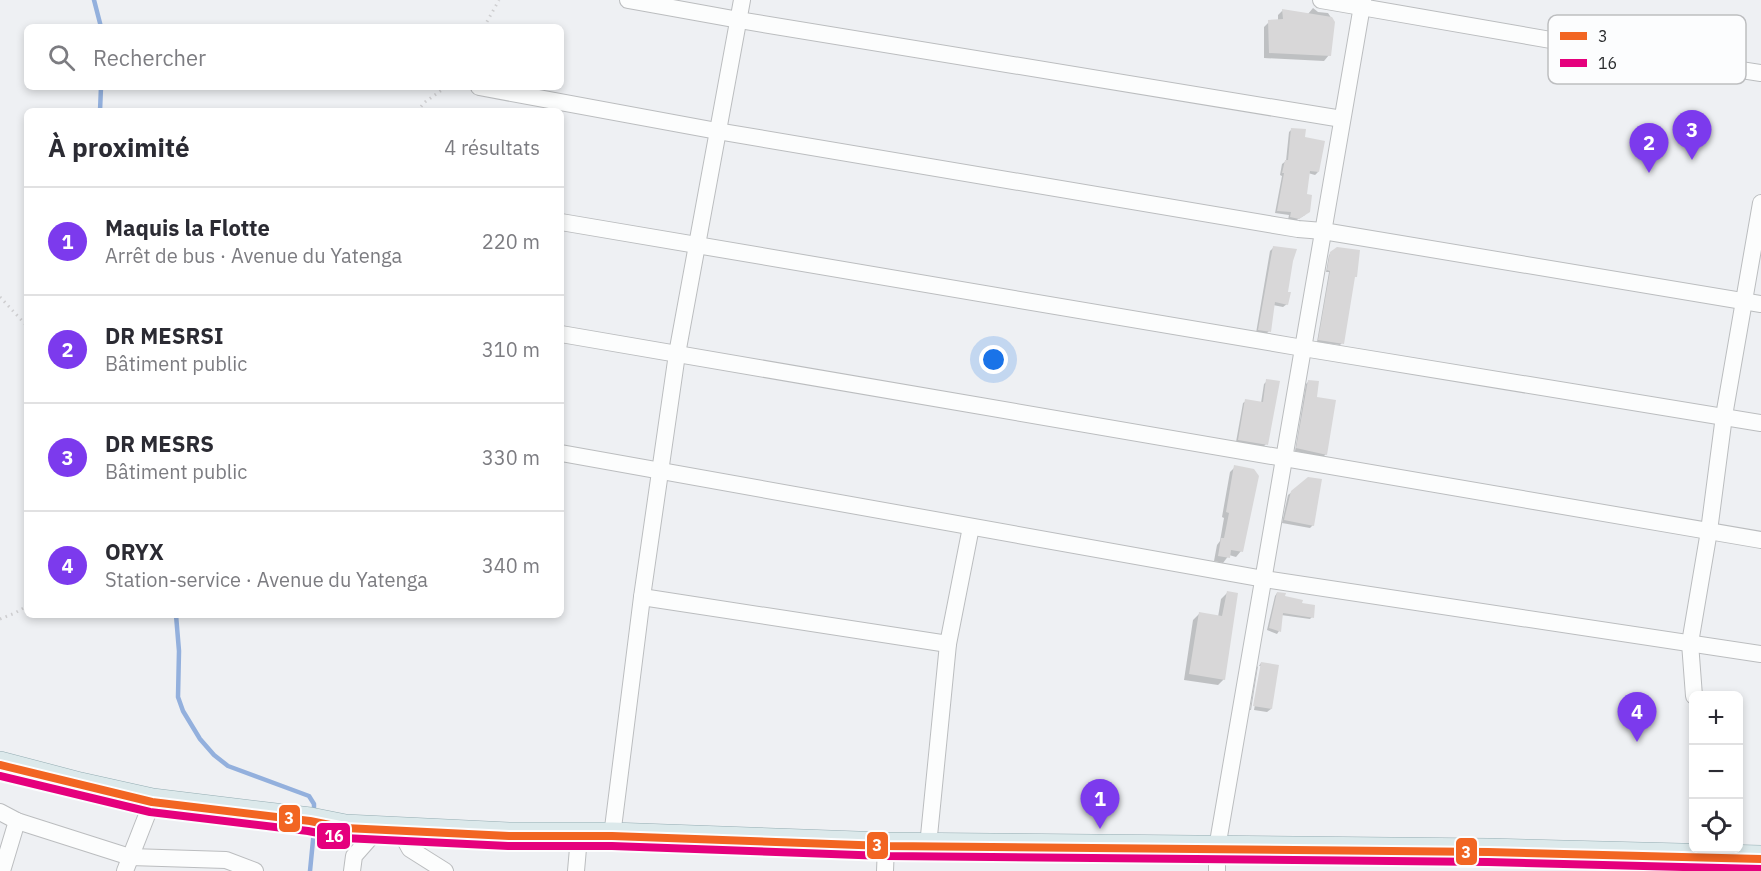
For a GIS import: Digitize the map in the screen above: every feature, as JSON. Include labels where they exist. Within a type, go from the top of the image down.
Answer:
[{"type":"main road","points":[[0,765],[152,802],[309,821],[345,828],[425,833],[612,836],[885,858],[928,846],[1217,860],[1398,853],[1725,854],[1761,859]]},
{"type":"street","points":[[628,0],[1342,119]]},
{"type":"street","points":[[612,836],[642,597],[677,354],[742,0]]},
{"type":"street","points":[[1322,0],[1362,3],[1548,39]]},
{"type":"street","points":[[1217,860],[1362,3]]},
{"type":"street","points":[[1746,71],[1761,73]]},
{"type":"street","points":[[495,90],[717,131],[1753,303]]},
{"type":"street","points":[[1694,691],[1690,643],[1709,531],[1724,416],[1753,303],[1761,202]]},
{"type":"street","points":[[564,223],[1761,423]]},
{"type":"street","points":[[564,335],[1761,540]]},
{"type":"street","points":[[564,454],[1264,579],[1761,654]]},
{"type":"street","points":[[928,846],[948,644],[971,527]]},
{"type":"street","points":[[642,597],[948,644]]},
{"type":"street","points":[[127,864],[152,802]]},
{"type":"street","points":[[0,812],[17,821],[127,864],[226,860],[255,871]]},
{"type":"street","points":[[2,871],[17,821]]},
{"type":"street","points":[[352,871],[354,856],[377,830]]},
{"type":"street","points":[[425,833],[405,840],[410,849],[445,871]]},
{"type":"street","points":[[576,871],[579,837]]},
{"type":"path","points":[[486,24],[499,0]]},
{"type":"path","points":[[420,108],[442,90]]},
{"type":"path","points":[[0,297],[24,323]]},
{"type":"path","points":[[0,620],[24,608]]},
{"type":"building","points":[[1282,9],[1332,17],[1335,22],[1331,56],[1269,53],[1268,20],[1283,19]]},
{"type":"building","points":[[1291,128],[1306,129],[1305,137],[1325,141],[1319,172],[1310,171],[1307,194],[1312,195],[1310,212],[1299,219],[1290,217],[1291,212],[1277,211],[1284,173],[1282,173],[1285,160],[1288,160]]},
{"type":"building","points":[[1273,246],[1297,249],[1288,292],[1291,292],[1288,305],[1275,302],[1271,332],[1258,330]]},
{"type":"building","points":[[1337,247],[1360,250],[1344,344],[1318,340],[1330,271],[1327,270],[1330,252]]},
{"type":"building","points":[[1266,379],[1280,381],[1268,445],[1238,440],[1245,399],[1263,402]]},
{"type":"building","points":[[1308,380],[1319,381],[1317,397],[1336,400],[1327,455],[1296,448]]},
{"type":"building","points":[[1234,465],[1254,469],[1259,476],[1243,552],[1231,550],[1230,558],[1218,556],[1229,513],[1226,512]]},
{"type":"building","points":[[1308,477],[1322,479],[1314,526],[1284,520],[1291,491]]},
{"type":"building","points":[[1227,591],[1238,593],[1225,680],[1189,674],[1199,612],[1222,616]]},
{"type":"building","points":[[1277,592],[1303,600],[1302,603],[1315,605],[1314,618],[1283,613],[1281,632],[1269,628]]},
{"type":"building","points":[[1261,662],[1279,665],[1272,709],[1253,706]]},
{"type":"waterway","points":[[94,0],[100,24]]},
{"type":"waterway","points":[[100,108],[101,90]]},
{"type":"waterway","points":[[176,618],[179,651],[178,697],[183,711],[200,739],[228,766],[309,796],[314,804],[314,813]]},
{"type":"waterway","points":[[310,871],[314,830]]},
{"type":"transit line","name":"3","points":[[0,765],[152,802],[310,821],[345,828],[509,836],[612,836],[886,846],[1488,852],[1761,859]]},
{"type":"transit line","name":"16","points":[[0,776],[150,812],[308,831],[344,838],[508,846],[612,846],[886,856],[1488,862],[1761,869]]},
{"type":"place","name":"DR MESRS","points":[[1692,160]]},
{"type":"place","name":"DR MESRSI","points":[[1649,173]]},
{"type":"place","name":"ORYX","points":[[1637,742]]},
{"type":"place","name":"Maquis la Flotte","points":[[1100,829]]}]
